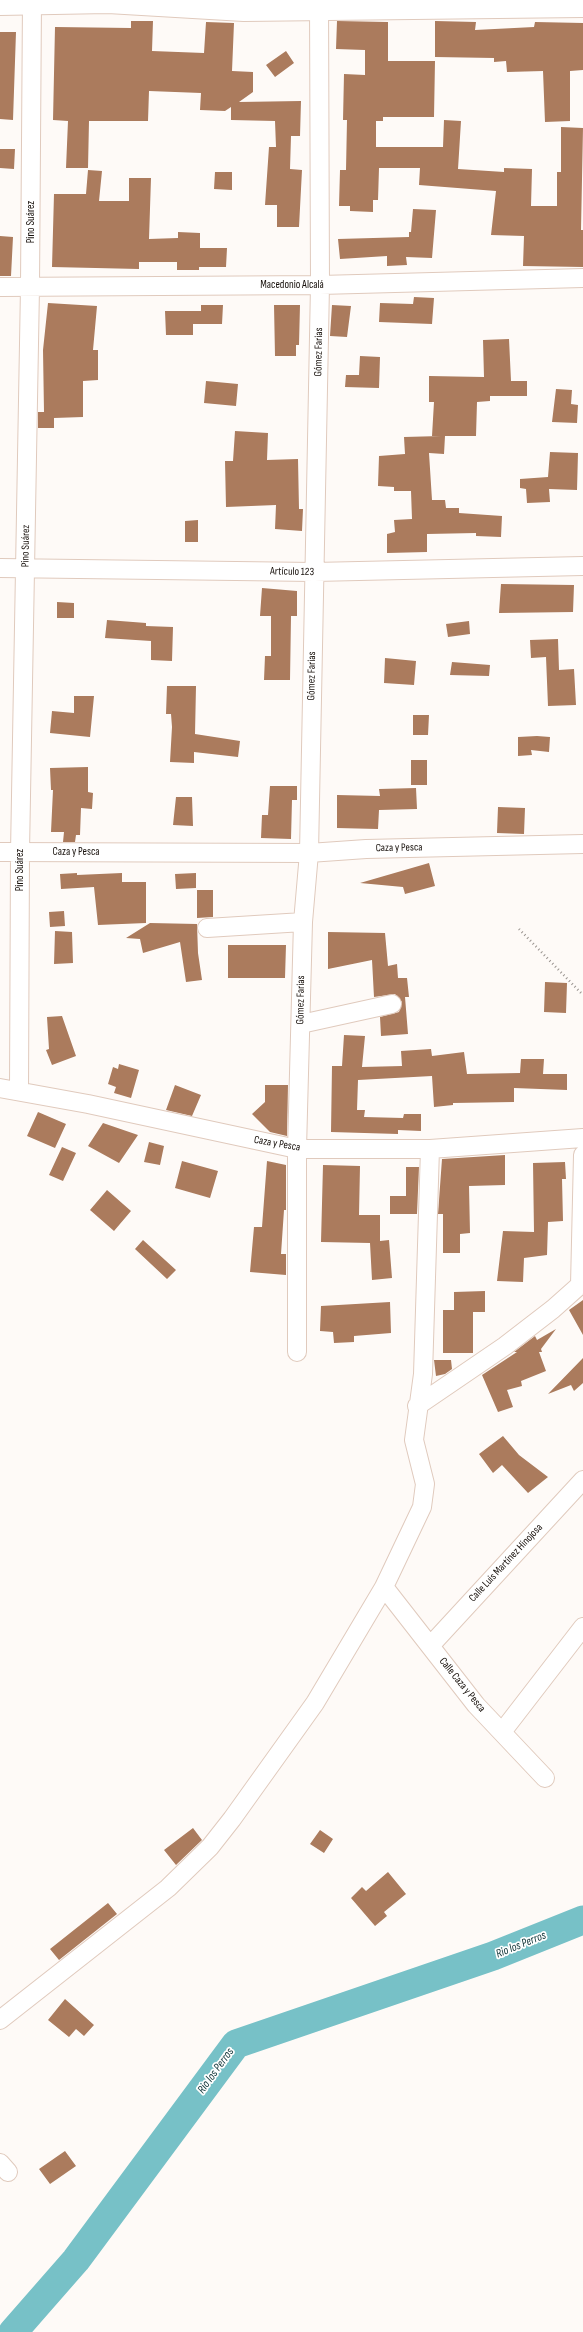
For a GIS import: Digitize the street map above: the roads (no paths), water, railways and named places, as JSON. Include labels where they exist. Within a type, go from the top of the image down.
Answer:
[{"type":"main road","points":[[0,4],[32,2],[108,2],[244,10],[319,5],[583,6]]},
{"type":"street","name":"Pino Suárez","points":[[19,1091],[20,852],[30,287],[32,2]]},
{"type":"street","name":"Gómez Farias","points":[[297,1352],[297,1149],[303,922],[309,853],[320,285],[319,5]]},
{"type":"street","name":"Macedonio Alcalá","points":[[0,287],[320,285],[583,278]]},
{"type":"street","name":"Artículo 123","points":[[0,568],[314,572],[583,566]]},
{"type":"street","name":"Caza y Pesca","points":[[0,852],[309,853],[366,849],[583,844]]},
{"type":"street","points":[[207,928],[303,922]]},
{"type":"street","points":[[301,1024],[392,1004]]},
{"type":"street","name":"Caza y Pesca","points":[[0,1088],[297,1149],[430,1149],[583,1138]]},
{"type":"street","points":[[0,2020],[168,1888],[210,1847],[232,1819],[315,1703],[384,1587],[422,1507],[425,1484],[414,1440],[417,1406],[423,1374],[430,1149]]},
{"type":"street","points":[[417,1406],[505,1346],[553,1309],[581,1284],[583,1156]]},
{"type":"street","name":"Calle Luis Martínez Hinojosa","points":[[430,1646],[583,1480]]},
{"type":"street","name":"Calle Caza y Pesca","points":[[384,1587],[476,1705],[545,1778]]},
{"type":"street","points":[[502,1732],[583,1627]]},
{"type":"waterway","name":"Rio los Perros","points":[[13,2332],[76,2260],[236,2044],[493,1956],[583,1920]]}]
